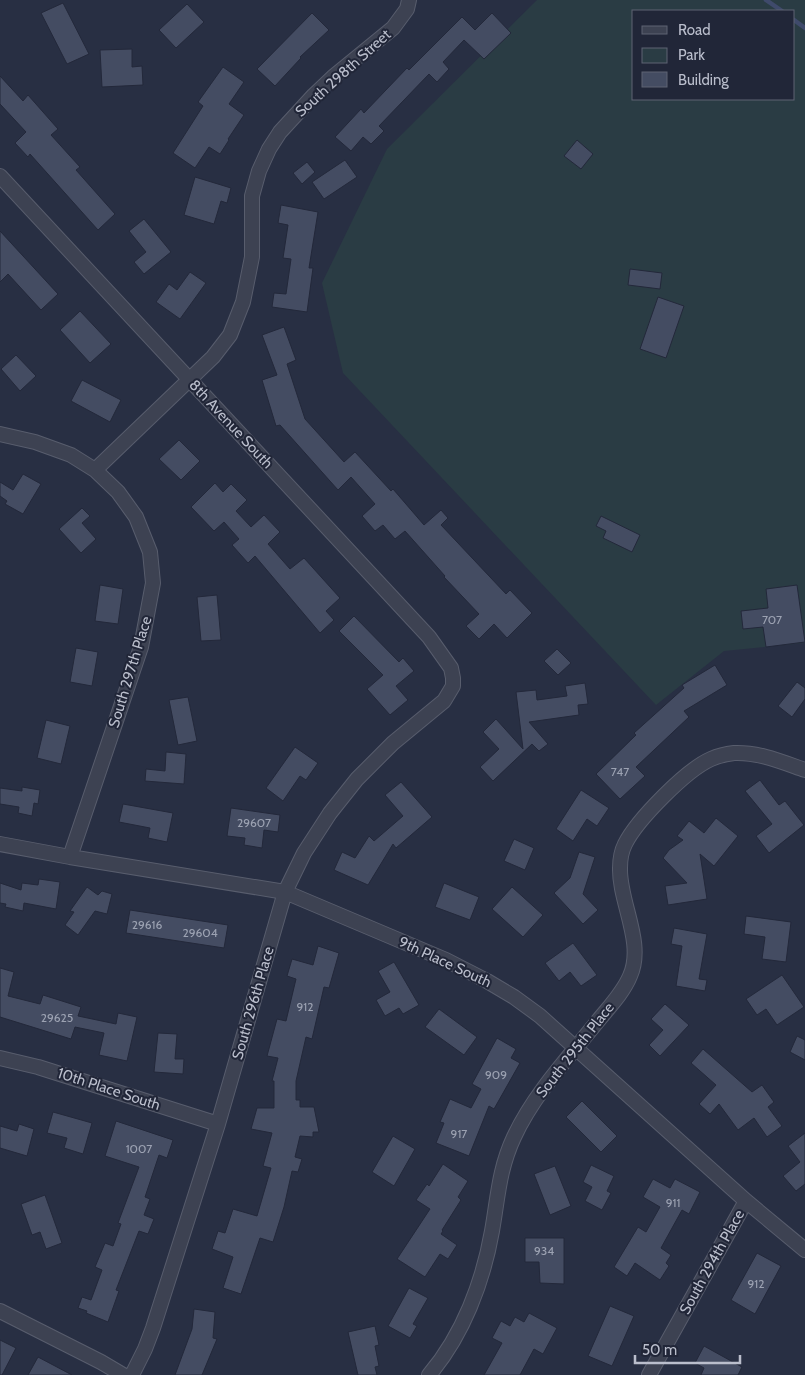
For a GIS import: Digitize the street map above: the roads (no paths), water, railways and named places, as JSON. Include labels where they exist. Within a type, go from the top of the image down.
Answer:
[{"type":"street","name":"South 298th Street","points":[[95,470],[213,357],[230,335],[243,302],[252,257],[252,196],[259,171],[269,149],[280,132],[314,95],[393,28],[401,19],[409,0]]},
{"type":"street","name":"8th Avenue South","points":[[0,176],[429,637],[448,662],[453,678]]},
{"type":"street","name":"South 297th Place","points":[[0,434],[35,442],[71,455],[95,470],[118,492],[136,518],[150,552],[153,584],[141,647],[70,857]]},
{"type":"street","name":"South 296th Place","points":[[132,1375],[146,1349],[154,1328],[218,1124],[286,892],[304,853],[330,813],[357,779],[393,743],[444,701],[451,690],[453,678]]},
{"type":"street","name":"South 295th Place","points":[[430,1375],[452,1344],[480,1280],[492,1231],[503,1164],[515,1136],[534,1102],[621,991],[633,968],[635,959],[633,938],[620,870],[621,855],[629,836],[683,778],[703,763],[722,755],[734,753],[756,755],[805,770]]},
{"type":"street","name":"9th Place South","points":[[0,844],[286,892],[446,960],[487,980],[540,1016],[746,1201],[805,1250]]},
{"type":"street","name":"10th Place South","points":[[0,1058],[38,1067],[218,1124]]},
{"type":"street","name":"South 294th Place","points":[[649,1375],[746,1201]]},
{"type":"street","points":[[0,1311],[123,1375]]},
{"type":"waterway","points":[[766,0],[781,10]]},
{"type":"waterway","points":[[795,21],[805,28]]}]
